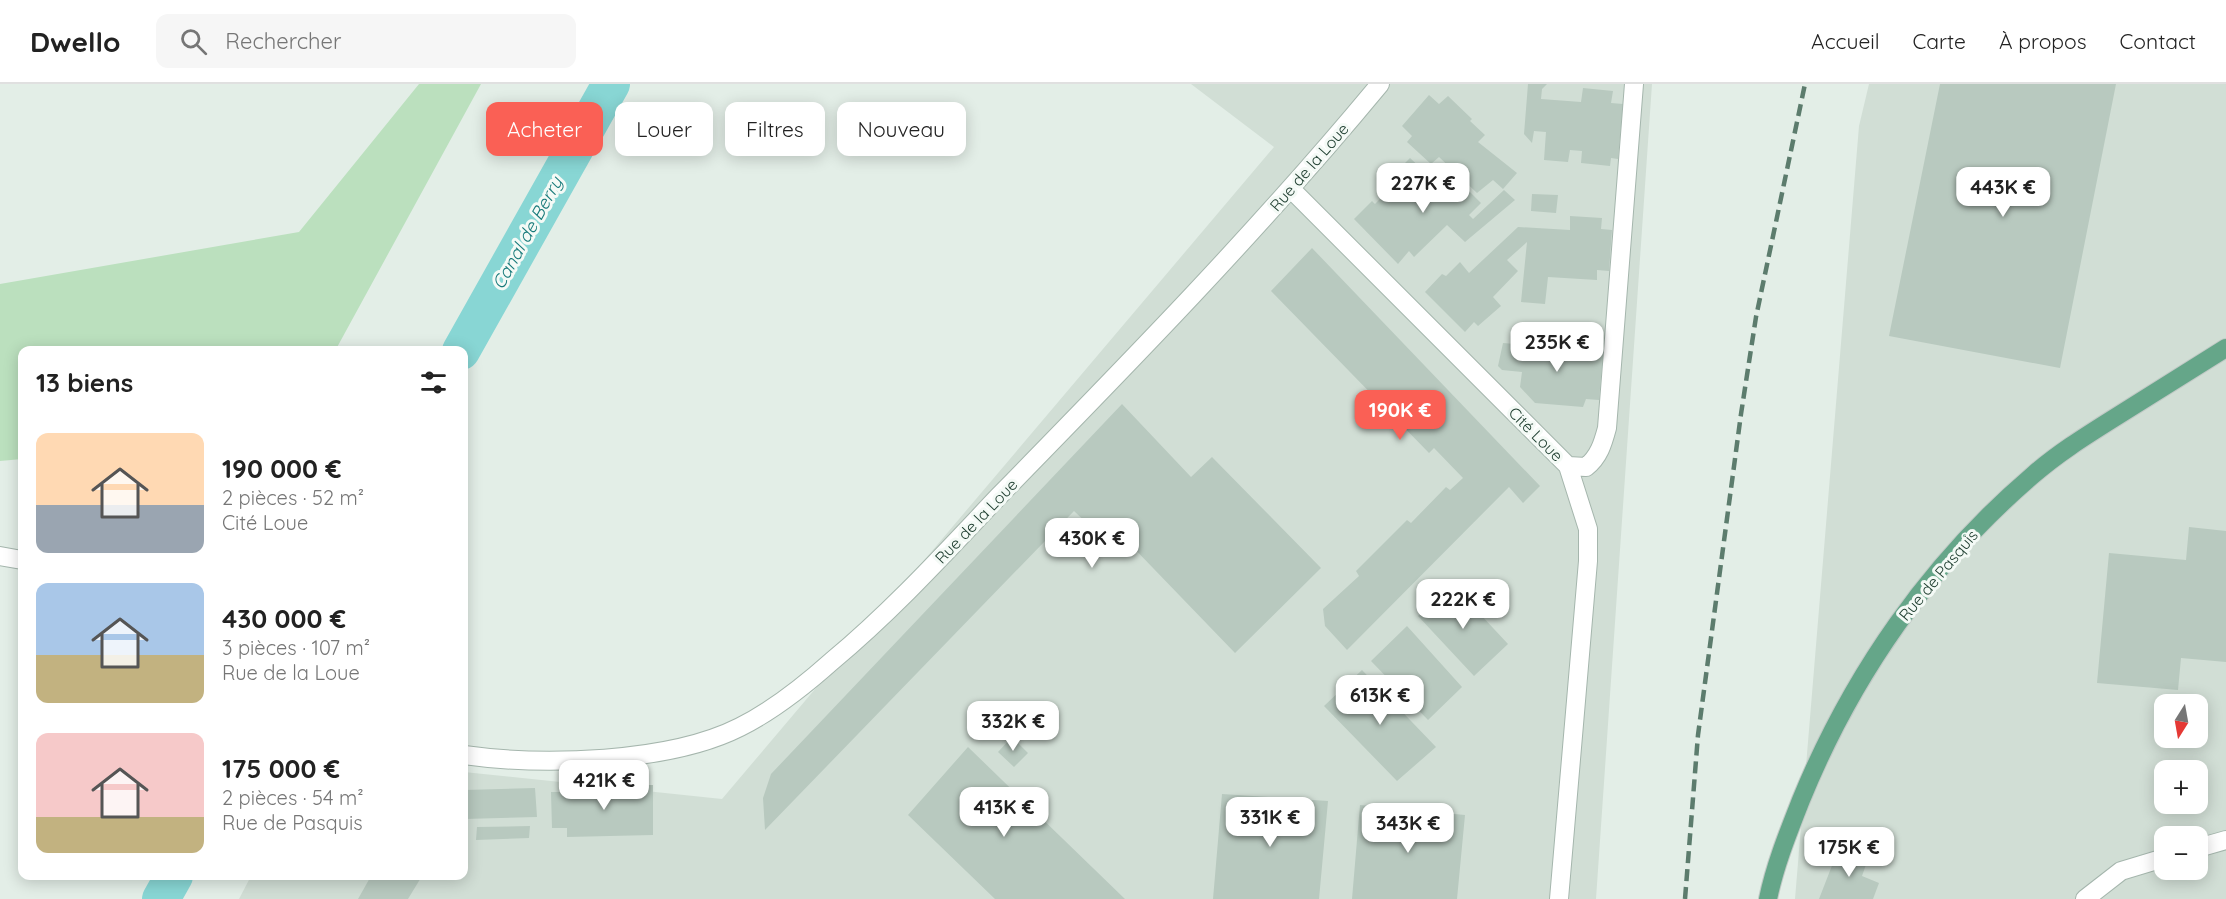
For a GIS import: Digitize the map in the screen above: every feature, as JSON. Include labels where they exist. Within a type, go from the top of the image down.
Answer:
[{"type":"main road","name":"Rue de Pasquis","points":[[1768,899],[1784,844],[1834,729],[1866,671],[1894,628],[1933,579],[1989,516],[2034,474],[2089,434],[2226,348]]},
{"type":"street","name":"Rue de la Loue","points":[[468,756],[503,760],[537,760],[602,758],[664,751],[708,741],[740,728],[775,708],[877,623],[1139,352],[1291,189],[1380,84]]},
{"type":"street","name":"Cité Loue","points":[[1291,189],[1568,466],[1586,467],[1593,462],[1601,449],[1607,428],[1634,84]]},
{"type":"street","points":[[1559,899],[1588,561],[1588,529],[1568,466]]},
{"type":"street","points":[[0,556],[18,559]]},
{"type":"street","points":[[2208,845],[2226,840]]},
{"type":"street","points":[[2085,899],[2121,871],[2154,861]]},
{"type":"shaded area","points":[[1191,84],[1652,84],[1596,899],[239,899],[249,880],[468,880],[468,772],[722,799],[1274,147]]},
{"type":"shaded area","points":[[1869,84],[2226,84],[2226,899],[1795,899],[1859,126]]},
{"type":"green space","points":[[419,84],[481,84],[338,346],[18,346],[18,459],[0,461],[0,284],[299,232]]},
{"type":"building","points":[[1528,84],[1547,84],[1542,89],[1541,99],[1581,102],[1583,88],[1613,91],[1611,103],[1623,104],[1618,159],[1611,158],[1610,166],[1581,163],[1582,151],[1570,150],[1568,162],[1544,160],[1546,132],[1534,131],[1532,143],[1524,134]]},
{"type":"building","points":[[1940,84],[2116,84],[2060,368],[1889,336]]},
{"type":"building","points":[[1429,95],[1439,104],[1448,96],[1485,135],[1478,142],[1517,173],[1503,189],[1493,180],[1477,193],[1439,157],[1431,164],[1407,142],[1412,136],[1402,126]]},
{"type":"building","points":[[1410,158],[1455,200],[1467,189],[1481,203],[1469,215],[1473,219],[1504,190],[1515,200],[1465,242],[1447,225],[1414,257],[1409,251],[1398,264],[1354,219],[1372,201],[1375,204],[1407,171],[1402,166]]},
{"type":"building","points":[[1532,194],[1558,195],[1556,213],[1531,211]]},
{"type":"building","points":[[1570,216],[1602,218],[1601,229],[1612,230],[1609,271],[1597,270],[1597,280],[1548,277],[1545,304],[1521,302],[1527,242],[1507,260],[1518,271],[1493,297],[1501,306],[1478,326],[1474,322],[1465,332],[1425,292],[1442,274],[1446,276],[1460,262],[1469,273],[1518,227],[1570,230]]},
{"type":"building","points":[[1312,248],[1540,486],[1523,503],[1509,487],[1347,650],[1325,626],[1323,609],[1359,576],[1356,571],[1407,520],[1411,523],[1446,487],[1450,490],[1463,478],[1434,448],[1429,453],[1271,291]]},
{"type":"building","points":[[1583,340],[1604,343],[1599,400],[1586,399],[1583,407],[1535,403],[1520,387],[1522,372],[1502,370],[1498,366],[1503,343],[1538,346],[1538,359],[1557,362],[1559,346],[1582,349]]},
{"type":"building","points":[[1122,404],[1191,477],[1212,457],[1321,568],[1235,653],[1126,540],[1118,533],[1108,543],[1074,511],[765,830],[763,798],[771,774]]},
{"type":"building","points":[[2189,527],[2226,531],[2226,662],[2181,658],[2178,690],[2097,683],[2109,553],[2186,560]]},
{"type":"building","points":[[1452,584],[1508,644],[1474,676],[1418,616]]},
{"type":"building","points":[[1407,626],[1462,687],[1428,720],[1371,661]]},
{"type":"building","points":[[1362,670],[1436,747],[1397,781],[1324,706]]},
{"type":"building","points":[[1012,737],[1028,753],[1014,767],[998,752]]},
{"type":"building","points":[[968,747],[1125,899],[995,899],[908,815]]},
{"type":"building","points":[[653,785],[653,835],[567,837],[567,828],[552,828],[551,792],[567,792],[566,786]]},
{"type":"building","points":[[535,788],[537,817],[468,819],[468,790]]},
{"type":"building","points":[[1222,794],[1328,801],[1319,899],[1213,899]]},
{"type":"building","points":[[1360,805],[1465,815],[1457,899],[1352,899]]},
{"type":"building","points":[[530,826],[529,838],[476,840],[477,827]]},
{"type":"building","points":[[1840,845],[1869,856],[1862,876],[1879,883],[1873,899],[1819,899]]},
{"type":"building","points":[[369,880],[420,880],[408,899],[358,899]]},
{"type":"waterway","name":"Canal de Berry","points":[[464,346],[611,84]]},
{"type":"waterway","name":"Canal de Berry","points":[[161,899],[172,880]]},
{"type":"railway","points":[[1685,899],[1698,735],[1741,414],[1756,317],[1805,84]]}]
